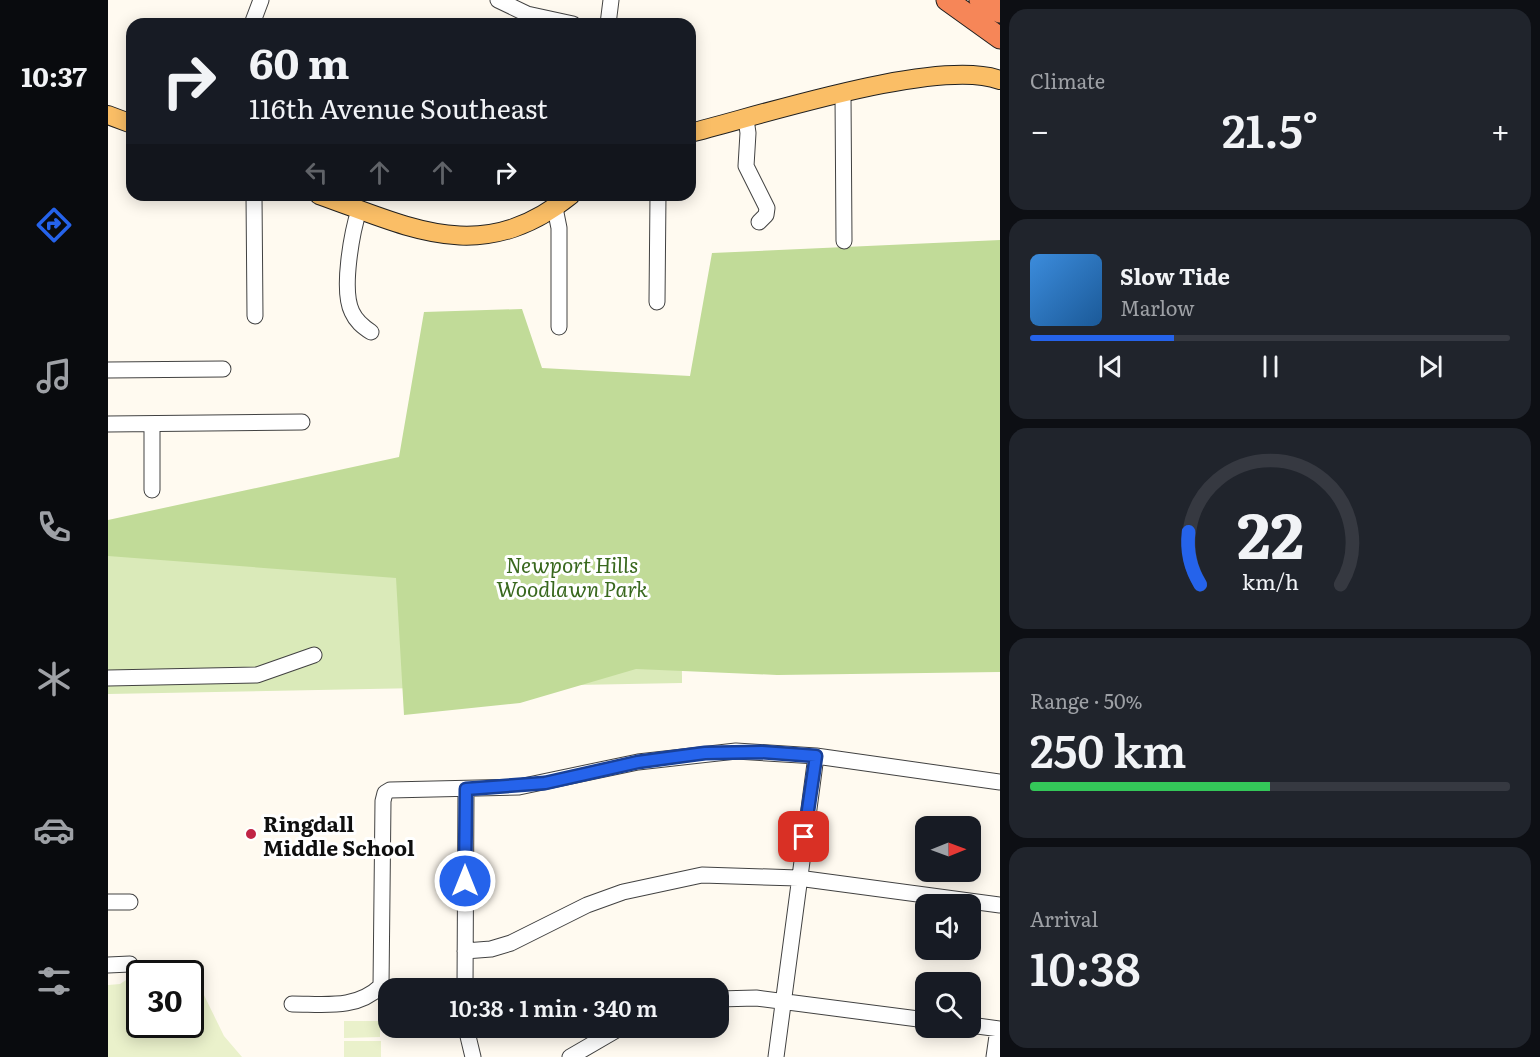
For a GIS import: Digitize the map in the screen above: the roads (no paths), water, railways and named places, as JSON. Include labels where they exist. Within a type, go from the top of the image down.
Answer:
[{"type":"highway","points":[[947,0],[1000,38]]},
{"type":"highway","points":[[980,0],[1000,12]]},
{"type":"main road","points":[[696,132],[843,94],[954,74],[1000,80]]},
{"type":"main road","points":[[108,115],[126,122]]},
{"type":"main road","points":[[335,201],[411,228],[460,236],[510,230],[555,208],[564,201]]},
{"type":"street","points":[[255,18],[261,0]]},
{"type":"street","points":[[498,0],[527,14],[545,18]]},
{"type":"street","points":[[609,18],[611,0]]},
{"type":"street","points":[[843,94],[844,241]]},
{"type":"street","points":[[746,119],[748,133],[746,166],[766,208],[766,215],[759,222]]},
{"type":"street","points":[[255,201],[255,316]]},
{"type":"street","points":[[657,302],[658,201]]},
{"type":"street","points":[[555,208],[559,228],[559,327]]},
{"type":"street","points":[[359,210],[352,234],[348,292],[351,310],[360,325],[371,332]]},
{"type":"street","points":[[108,370],[223,369]]},
{"type":"street","points":[[108,424],[302,422]]},
{"type":"street","points":[[152,424],[152,490]]},
{"type":"street","points":[[108,678],[257,675],[314,655]]},
{"type":"street","points":[[292,1004],[352,1004],[369,997],[381,987],[383,801],[385,793],[396,790],[466,789],[545,783],[638,762],[705,753],[762,752],[816,756],[1000,782]]},
{"type":"street","points":[[776,1057],[816,756]]},
{"type":"street","points":[[465,978],[466,789]]},
{"type":"street","points":[[465,951],[490,949],[511,943],[587,905],[623,892],[662,882],[702,876],[798,878],[1000,905]]},
{"type":"street","points":[[108,902],[130,902]]},
{"type":"street","points":[[108,965],[126,964]]},
{"type":"street","points":[[729,999],[756,998],[915,1019]]},
{"type":"street","points":[[981,1027],[999,1029],[994,1057]]},
{"type":"street","points":[[468,1038],[473,1057]]},
{"type":"street","points":[[570,1057],[603,1038]]},
{"type":"place","name":"Ringdall Middle School","points":[[251,834]]},
{"type":"park label","name":"Newport Hills Woodlawn Park","points":[[572,575]]}]
